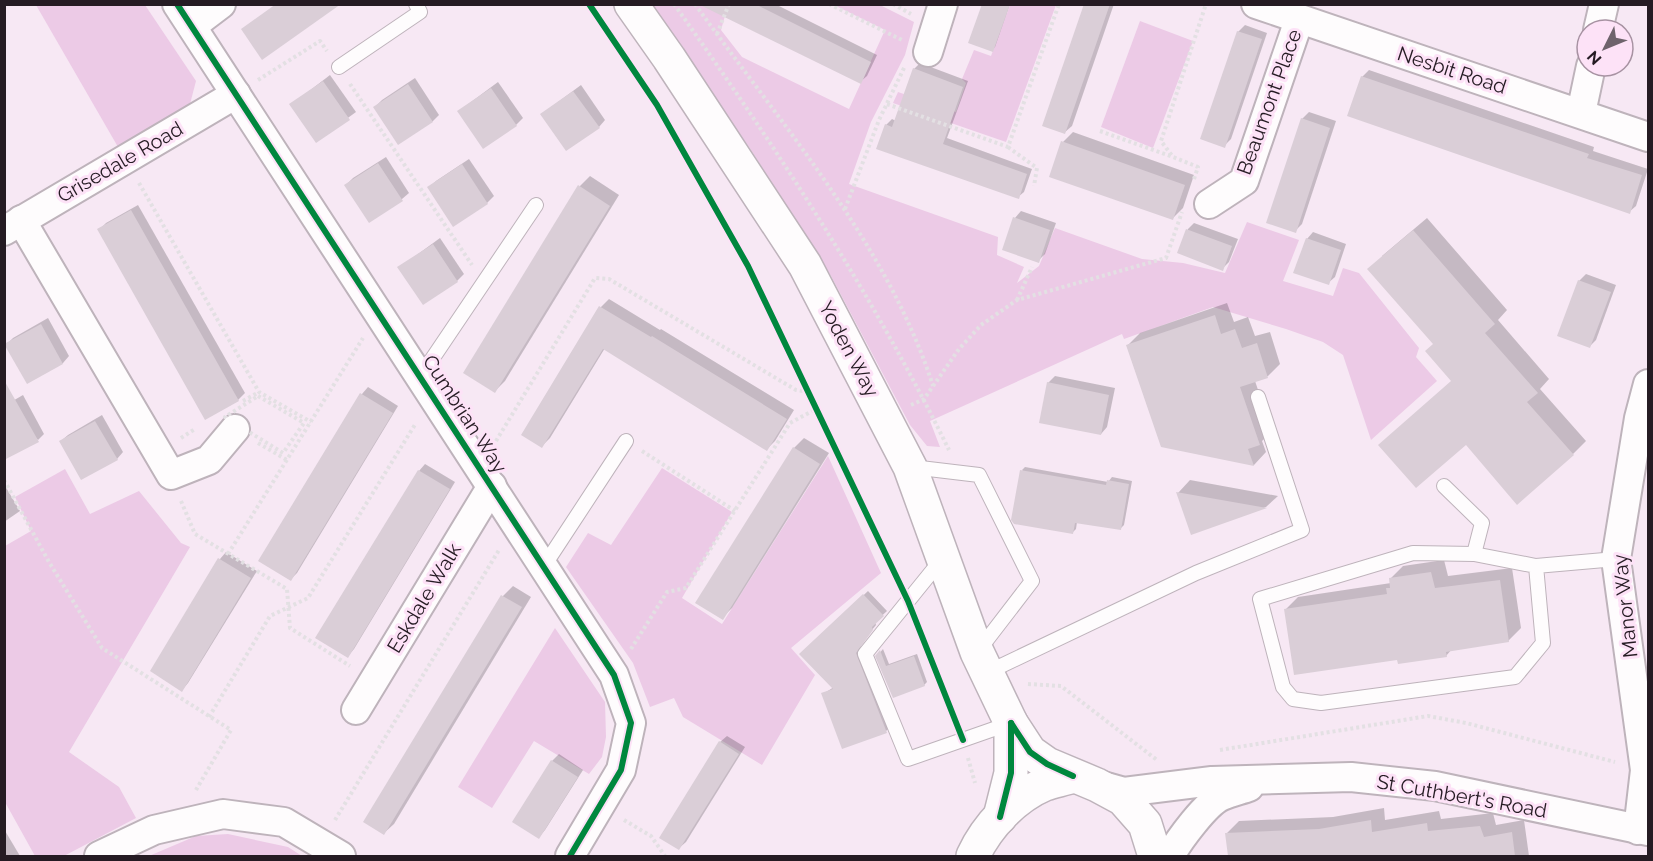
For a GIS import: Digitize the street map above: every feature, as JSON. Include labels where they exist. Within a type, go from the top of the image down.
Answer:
[{"type":"main road","name":"Yoden Way","points":[[631,4],[805,265],[910,467],[985,669],[1011,723],[1030,752],[1047,764],[1123,799],[1145,825],[1155,856]]},
{"type":"main road","name":"Yoden Way","points":[[1000,817],[1011,773],[1011,723]]},
{"type":"main road","points":[[974,856],[980,843],[1000,817],[1023,796],[1044,784],[1084,780]]},
{"type":"street","points":[[184,15],[221,4]]},
{"type":"street","points":[[921,49],[944,4]]},
{"type":"street","name":"Nesbit Road","points":[[1256,4],[1648,137]]},
{"type":"street","name":"Cumbrian Way","points":[[184,15],[614,675],[631,723],[621,770],[570,856]]},
{"type":"street","name":"Beaumont Place","points":[[1195,199],[1244,181],[1299,20]]},
{"type":"street","points":[[1581,113],[1588,78]]},
{"type":"street","name":"Grisedale Road","points":[[13,225],[236,94]]},
{"type":"street","points":[[13,225],[171,475],[209,460],[235,429]]},
{"type":"street","name":"Manor Way","points":[[1643,831],[1645,770],[1616,559],[1644,419],[1648,384]]},
{"type":"street","name":"Eskdale Walk","points":[[356,710],[486,477]]},
{"type":"street","name":"St Cuthbert's Road","points":[[1084,780],[1124,792],[1212,781],[1351,777],[1435,786],[1643,831]]},
{"type":"street","name":"St Cuthbert's Road","points":[[1170,856],[1199,816],[1220,797],[1274,780]]},
{"type":"street","points":[[99,856],[154,831],[223,814],[284,822],[331,850]]},
{"type":"lane","points":[[339,67],[420,12],[416,4]]},
{"type":"lane","points":[[427,386],[484,283],[536,205]]},
{"type":"lane","points":[[985,669],[1196,573],[1302,530],[1258,397]]},
{"type":"lane","points":[[544,566],[626,441]]},
{"type":"lane","points":[[910,467],[979,475],[1032,581],[985,669]]},
{"type":"lane","points":[[1444,486],[1482,523],[1474,554]]},
{"type":"lane","points":[[1536,566],[1543,643],[1515,677],[1321,703],[1293,699],[1284,687],[1260,599],[1413,553],[1474,554],[1536,566],[1616,559]]},
{"type":"lane","points":[[943,557],[865,654],[908,759],[1011,723]]},
{"type":"path","points":[[695,4],[845,209],[886,277],[923,355],[933,386]]},
{"type":"path","points":[[717,35],[729,4]]},
{"type":"path","points":[[829,4],[921,49],[887,104],[845,209]]},
{"type":"path","points":[[1008,147],[1059,4]]},
{"type":"path","points":[[1173,158],[1161,141],[1206,4]]},
{"type":"path","points":[[236,94],[320,41],[484,283]]},
{"type":"path","points":[[887,104],[1008,147],[1037,168],[1034,186]]},
{"type":"path","points":[[885,418],[924,399],[959,349],[981,325],[1017,300],[1166,258],[1195,199],[1198,167],[1100,131]]},
{"type":"path","points":[[125,159],[259,392],[311,422]]},
{"type":"path","points":[[1017,300],[1032,267]]},
{"type":"path","points":[[486,477],[595,279],[609,279],[796,390],[808,392]]},
{"type":"path","points":[[228,554],[379,313]]},
{"type":"path","points":[[803,381],[821,419]]},
{"type":"path","points":[[209,717],[270,616],[308,598],[427,386]]},
{"type":"path","points":[[258,396],[304,423],[283,453],[245,429],[225,417],[258,396]]},
{"type":"path","points":[[614,675],[667,592],[686,588],[790,423],[816,409]]},
{"type":"path","points":[[626,441],[735,511]]},
{"type":"path","points":[[171,475],[195,534],[287,589],[290,628],[374,680]]},
{"type":"path","points":[[4,480],[49,562],[102,648],[231,730],[174,826]]},
{"type":"path","points":[[331,850],[515,522]]},
{"type":"path","points":[[985,669],[1061,686],[1157,760]]},
{"type":"path","points":[[1216,751],[1428,716],[1556,745],[1645,770]]},
{"type":"path","points":[[963,740],[975,781],[974,791]]},
{"type":"path","points":[[599,806],[651,836],[665,856]]},
{"type":"shaded area","points":[[36,5],[145,5],[196,81],[190,104],[118,147]]},
{"type":"shaded area","points":[[647,5],[728,5],[721,30],[742,57],[849,109],[885,30],[834,5],[880,5],[914,22],[905,55],[871,122],[849,184],[998,237],[997,255],[1024,267],[1017,283],[1039,266],[1055,228],[1142,259],[1183,263],[1225,273],[1247,222],[1299,240],[1283,281],[1333,296],[1343,268],[1359,273],[1419,348],[1416,357],[1437,381],[1371,440],[1343,355],[1323,342],[1213,307],[1124,339],[1122,334],[930,421],[940,447],[927,446],[910,425],[831,276],[749,147]]},
{"type":"shaded area","points":[[1010,5],[1056,5],[1006,142],[893,103],[898,92],[956,112],[966,83],[962,79],[974,50],[991,56]]},
{"type":"shaded area","points":[[1140,21],[1193,41],[1153,148],[1101,127]]},
{"type":"shaded area","points":[[828,456],[881,573],[791,648],[815,675],[762,765],[683,717],[674,698],[650,707],[633,663],[566,567],[588,533],[611,545],[662,468],[732,512],[682,598],[722,624]]},
{"type":"shaded area","points":[[65,469],[90,514],[139,491],[181,543],[190,547],[69,752],[119,787],[136,818],[64,856],[35,856],[5,802],[5,546],[31,531],[15,497]]},
{"type":"shaded area","points":[[555,628],[605,702],[606,737],[602,757],[589,774],[534,741],[492,808],[458,787]]},
{"type":"shaded area","points":[[228,834],[288,847],[302,856],[149,856],[196,836]]},
{"type":"building","points":[[276,4],[341,4],[262,60],[241,29]]},
{"type":"building","points":[[698,4],[755,4],[871,62],[861,84]]},
{"type":"building","points":[[982,4],[1010,4],[993,52],[968,43]]},
{"type":"building","points":[[1084,4],[1110,4],[1065,134],[1042,126]]},
{"type":"building","points":[[1237,31],[1262,39],[1225,148],[1200,139]]},
{"type":"building","points":[[913,68],[963,87],[943,144],[1027,174],[1019,199],[876,149],[885,124],[892,127]]},
{"type":"building","points":[[1361,76],[1589,154],[1587,158],[1642,175],[1630,214],[1347,116]]},
{"type":"building","points":[[323,81],[350,120],[316,143],[289,104]]},
{"type":"building","points":[[408,84],[433,122],[398,145],[373,107]]},
{"type":"building","points":[[491,88],[517,126],[483,149],[457,111]]},
{"type":"building","points":[[573,91],[600,128],[566,151],[540,114]]},
{"type":"building","points":[[1301,118],[1330,128],[1296,233],[1266,223]]},
{"type":"building","points":[[1061,141],[1185,185],[1173,220],[1049,177]]},
{"type":"building","points":[[378,163],[403,201],[369,223],[344,185]]},
{"type":"building","points":[[462,164],[488,204],[453,227],[427,187]]},
{"type":"building","points":[[578,185],[610,206],[495,393],[463,373]]},
{"type":"building","points":[[131,210],[239,401],[205,420],[97,229]]},
{"type":"building","points":[[1013,217],[1050,230],[1039,263],[1002,250]]},
{"type":"building","points":[[1186,229],[1232,246],[1223,271],[1177,253]]},
{"type":"building","points":[[1413,230],[1495,324],[1485,333],[1538,393],[1527,402],[1574,455],[1517,505],[1466,445],[1416,488],[1378,445],[1451,381],[1425,351],[1433,344],[1367,269]]},
{"type":"building","points":[[1306,238],[1341,250],[1329,285],[1293,273]]},
{"type":"building","points":[[433,244],[458,282],[423,305],[397,267]]},
{"type":"building","points":[[1578,280],[1611,292],[1590,348],[1557,336]]},
{"type":"building","points":[[599,306],[787,419],[767,451],[603,349],[542,448],[521,435]]},
{"type":"building","points":[[1215,315],[1221,334],[1235,329],[1242,348],[1257,343],[1268,378],[1240,387],[1260,445],[1248,449],[1254,466],[1161,447],[1126,345]]},
{"type":"building","points":[[41,324],[63,364],[27,384],[4,344]]},
{"type":"building","points":[[4,380],[39,442],[4,460]]},
{"type":"building","points":[[1047,382],[1109,395],[1101,435],[1039,423]]},
{"type":"building","points":[[360,393],[393,413],[291,581],[258,561]]},
{"type":"building","points":[[95,421],[118,460],[81,480],[59,441]]},
{"type":"building","points":[[793,447],[820,464],[723,620],[695,603]]},
{"type":"building","points":[[418,470],[450,489],[348,658],[315,638]]},
{"type":"building","points":[[1020,470],[1106,485],[1107,480],[1129,484],[1121,530],[1075,523],[1073,534],[1014,524],[1011,520]]},
{"type":"building","points":[[1176,492],[1267,508],[1191,535]]},
{"type":"building","points":[[218,558],[251,578],[182,692],[150,671]]},
{"type":"building","points":[[1431,572],[1435,588],[1500,580],[1509,642],[1446,652],[1447,657],[1398,664],[1397,660],[1294,675],[1284,609],[1387,594],[1386,588],[1390,588],[1389,578]]},
{"type":"building","points":[[863,594],[884,616],[872,627],[873,630],[856,653],[887,733],[842,749],[821,693],[833,689],[799,654]]},
{"type":"building","points":[[501,595],[522,607],[384,835],[363,822]]},
{"type":"building","points":[[880,650],[886,666],[914,656],[925,686],[893,698],[875,656]]},
{"type":"building","points":[[719,741],[739,754],[679,850],[659,838]]},
{"type":"building","points":[[551,760],[578,777],[539,839],[512,822]]},
{"type":"building","points":[[1371,820],[1372,832],[1427,823],[1428,831],[1480,826],[1484,837],[1512,832],[1515,856],[1228,856],[1225,833],[1319,829]]},
{"type":"cycle path","points":[[177,4],[614,675],[631,723],[621,770],[570,856]]},
{"type":"cycle path","points":[[589,4],[657,105],[748,266],[908,601],[963,740]]},
{"type":"cycle path","points":[[1011,723],[1030,752],[1047,764],[1073,776]]},
{"type":"cycle path","points":[[1000,817],[1011,773],[1011,723]]}]
